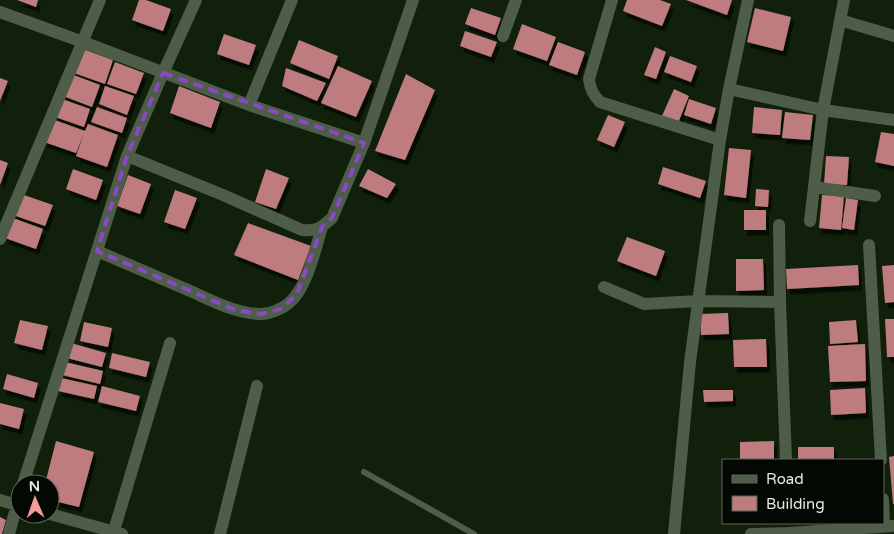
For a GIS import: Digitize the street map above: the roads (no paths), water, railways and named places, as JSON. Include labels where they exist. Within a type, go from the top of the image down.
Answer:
[{"type":"street","points":[[0,239],[100,0]]},
{"type":"street","points":[[26,474],[127,156],[162,73],[196,0]]},
{"type":"street","points":[[249,105],[292,0]]},
{"type":"street","points":[[127,156],[302,230],[322,227],[332,218],[364,143],[413,0]]},
{"type":"street","points":[[503,36],[516,0]]},
{"type":"street","points":[[612,0],[589,79],[593,96],[600,102],[720,140]]},
{"type":"street","points":[[674,534],[690,362],[720,140],[748,0]]},
{"type":"street","points":[[810,221],[823,110],[844,0]]},
{"type":"street","points":[[0,12],[249,105],[364,143]]},
{"type":"street","points":[[840,20],[894,36]]},
{"type":"street","points":[[729,89],[823,110],[894,120]]},
{"type":"street","points":[[814,187],[875,196]]},
{"type":"street","points":[[779,225],[786,459]]},
{"type":"street","points":[[97,251],[235,310],[261,314],[270,313],[281,308],[289,303],[297,294],[304,284],[322,227]]},
{"type":"street","points":[[869,245],[881,459]]},
{"type":"street","points":[[604,287],[644,304],[698,301],[780,302]]},
{"type":"street","points":[[60,517],[116,533],[170,343]]},
{"type":"street","points":[[220,534],[257,386]]},
{"type":"street","points":[[751,534],[789,528],[889,526],[884,504]]},
{"type":"lane","points":[[364,472],[474,534]]}]
